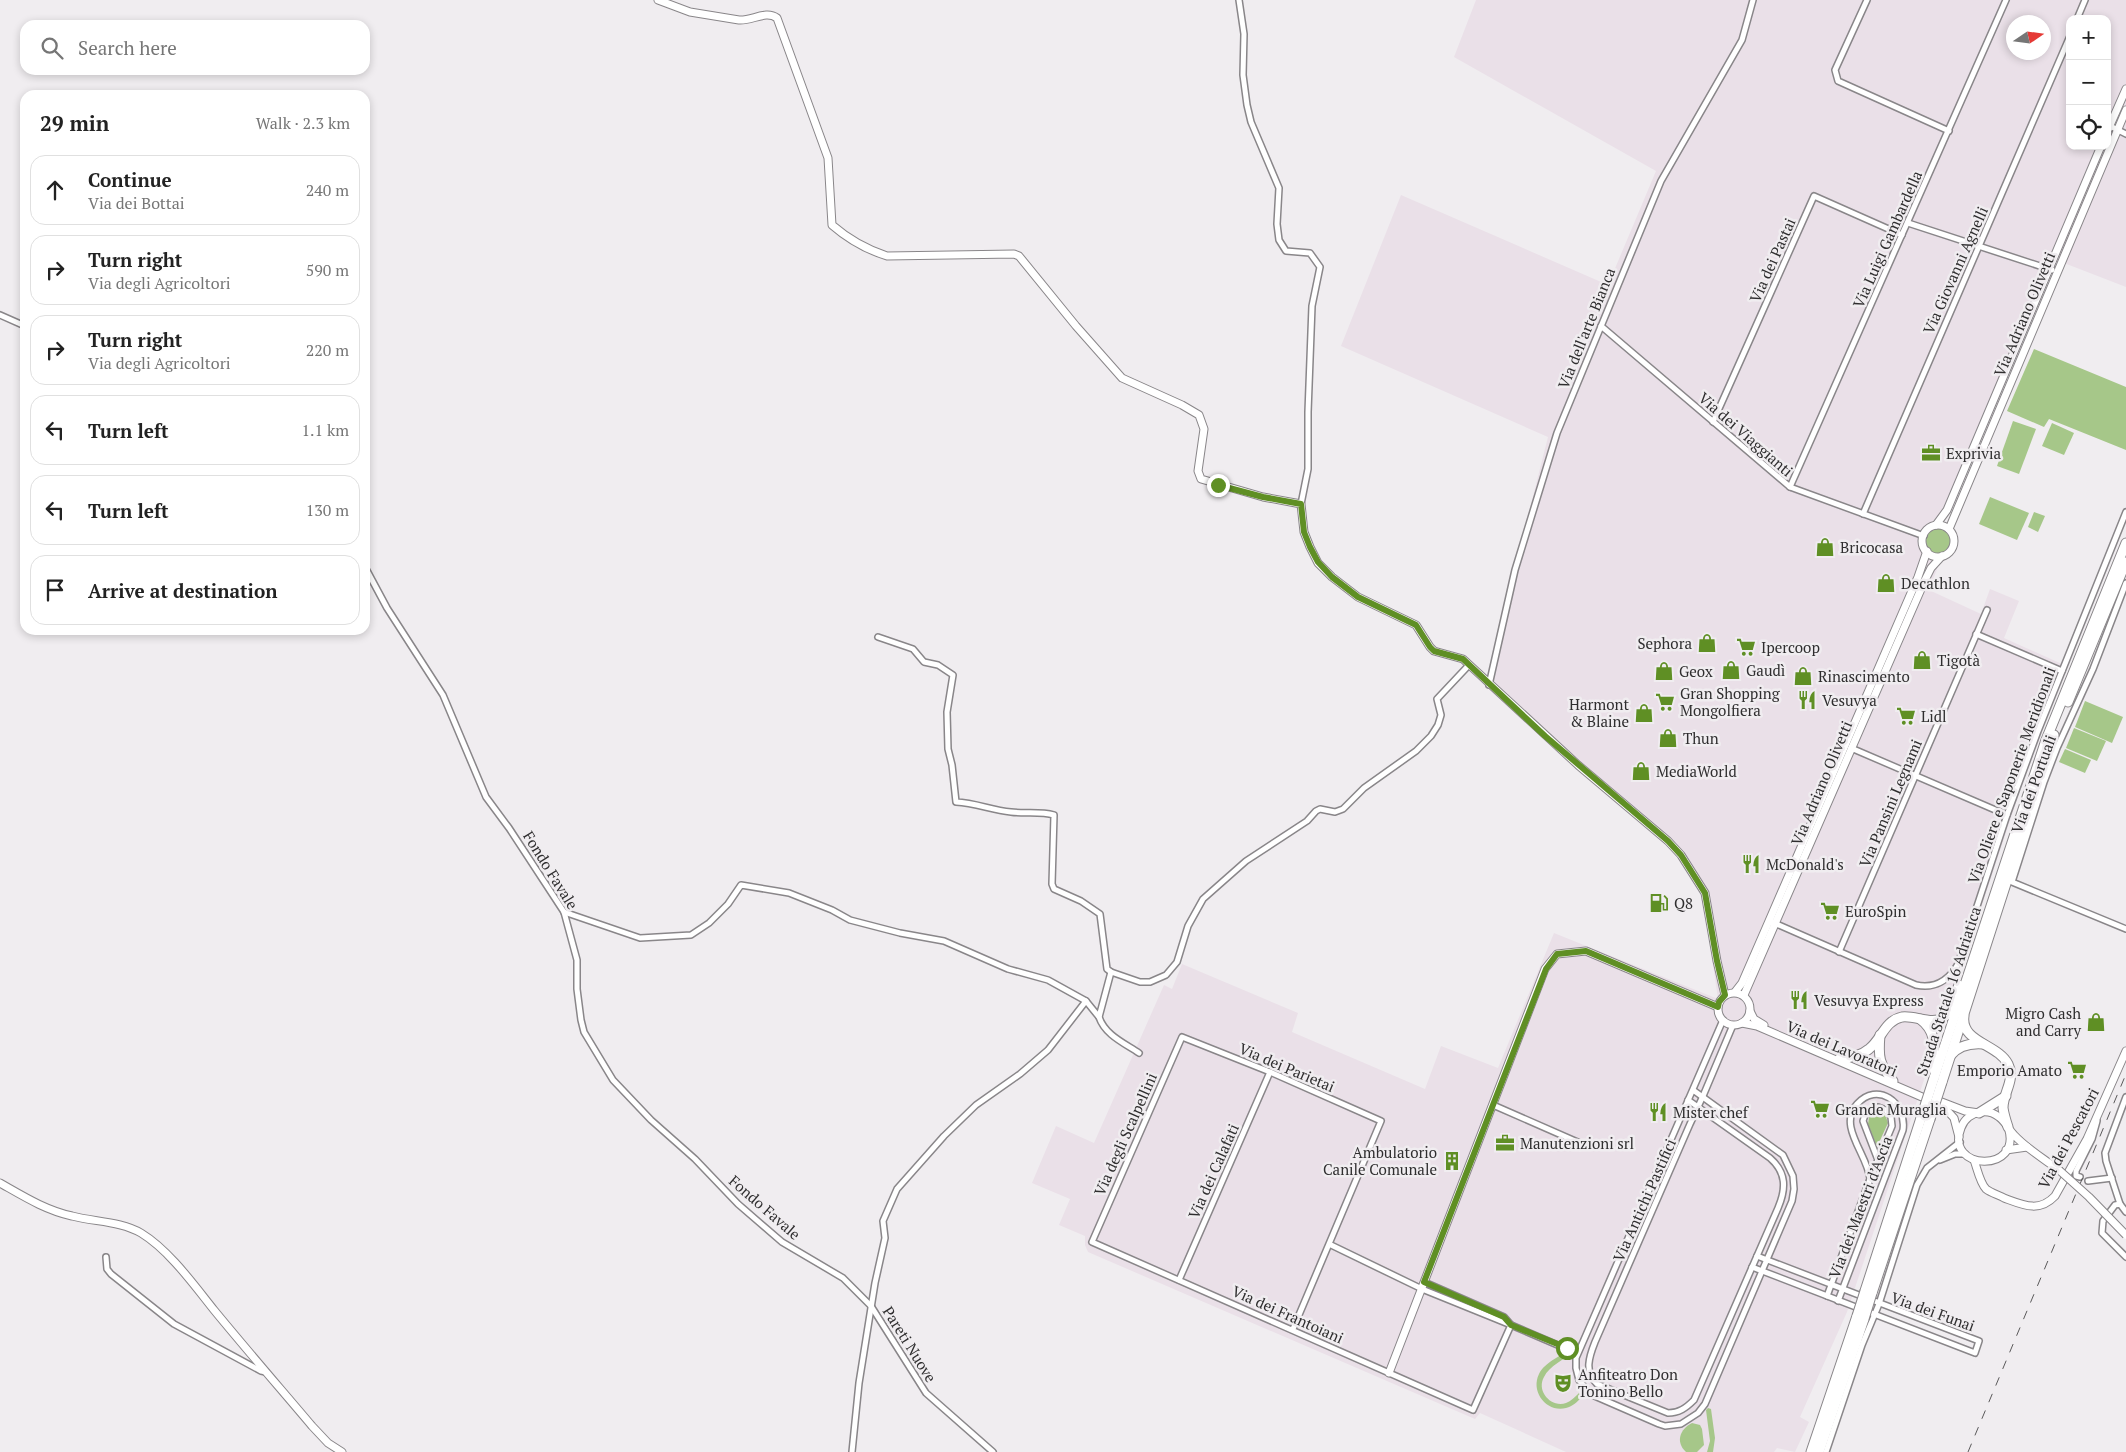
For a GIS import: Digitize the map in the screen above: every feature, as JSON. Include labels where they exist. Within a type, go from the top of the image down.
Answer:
[{"type":"highway","name":"Strada Statale 16 Adriatica","points":[[1819,1452],[1868,1292],[1938,1080],[1973,959],[2046,740],[2126,543]]},
{"type":"highway","name":"Strada Statale 16 Adriatica","points":[[1938,1080],[1950,1056],[2052,739],[2126,562]]},
{"type":"highway","points":[[1840,1058],[1854,1058],[1870,1049],[1892,1021],[1900,1018],[1938,1020],[1948,1014],[1973,959]]},
{"type":"highway","points":[[1966,1003],[1964,1026],[1975,1039],[2002,1054],[2008,1064],[2011,1076],[2003,1108],[2008,1127]]},
{"type":"highway","points":[[1918,1018],[1928,1025],[1934,1036],[1938,1080]]},
{"type":"highway","points":[[1881,1033],[1878,1053],[1881,1064],[1893,1081]]},
{"type":"highway","points":[[1950,1056],[1955,1050],[1974,1043],[1988,1045]]},
{"type":"highway","points":[[1979,1112],[2006,1096]]},
{"type":"highway","name":"Strada Statale 16 Adriatica","points":[[1812,1452],[1860,1318]]},
{"type":"street","points":[[658,0],[690,12],[734,19],[745,20],[773,14],[777,18],[828,158],[831,221],[836,228],[864,246],[887,256],[1014,254],[1019,256],[1097,351],[1122,378],[1182,405],[1199,415],[1204,429],[1198,471],[1201,480],[1263,497],[1301,504]]},
{"type":"street","points":[[1239,0],[1244,34],[1243,75],[1247,105],[1251,122],[1279,188],[1277,224],[1279,240],[1286,251],[1310,253],[1320,267],[1312,306],[1308,469],[1301,504],[1304,532],[1310,547],[1318,562],[1332,577],[1358,597],[1416,625],[1434,651],[1463,659],[1578,765],[1668,841],[1681,855],[1705,893],[1725,995]]},
{"type":"street","name":"Via dell'arte Bianca","points":[[1490,685],[1515,570],[1548,456],[1661,181],[1742,40],[1753,0]]},
{"type":"street","points":[[1867,0],[1835,70],[1838,81],[1949,131]]},
{"type":"street","name":"Via Luigi Gambardella","points":[[1790,488],[2006,0]]},
{"type":"street","points":[[2079,15],[2085,0]]},
{"type":"street","name":"Via Giovanni Agnelli","points":[[1863,514],[2066,45]]},
{"type":"street","points":[[2111,122],[2126,88]]},
{"type":"street","name":"Via Adriano Olivetti","points":[[1924,536],[1926,531],[1936,525],[1948,510],[2053,270],[2126,110]]},
{"type":"street","points":[[2111,129],[2126,134]]},
{"type":"street","name":"Via Adriano Olivetti","points":[[1735,992],[1742,983],[1772,923],[1925,580],[1931,568],[1953,547],[1954,537],[1948,529],[2099,150]]},
{"type":"street","name":"Via dei Pastai","points":[[1713,422],[1814,196],[1902,235]]},
{"type":"street","points":[[1908,223],[2053,270]]},
{"type":"street","points":[[0,315],[20,324]]},
{"type":"street","name":"Via dei Viaggianti","points":[[1601,326],[1790,488],[1924,536]]},
{"type":"street","name":"Via Oliere e Saponerie Meridionali","points":[[1772,923],[1916,985],[1929,986],[1945,980],[1958,964],[2007,815],[2126,512]]},
{"type":"street","points":[[1936,525],[1948,529]]},
{"type":"street","points":[[1924,536],[1923,544],[1927,551],[1934,556],[1942,556]]},
{"type":"street","name":"Via Adriano Olivetti","points":[[1744,995],[1772,923],[1918,577],[1927,551]]},
{"type":"street","name":"Fondo Favale","points":[[370,577],[387,608],[442,695],[486,797],[509,828],[564,912],[577,960],[577,989],[584,1032],[613,1080],[651,1120],[690,1154],[738,1204],[782,1242],[843,1278],[871,1306]]},
{"type":"street","name":"Via dei Portuali","points":[[2126,583],[2093,669],[2051,765],[2012,882],[2126,928]]},
{"type":"street","name":"Via Pansini Legnami","points":[[1839,952],[1987,610]]},
{"type":"street","points":[[1976,634],[2062,671]]},
{"type":"street","points":[[878,637],[912,649],[924,662],[938,665],[953,674],[948,712],[948,749],[952,765],[956,802],[976,803],[1012,812],[1026,811],[1054,815],[1052,884],[1054,888],[1081,901],[1100,914],[1107,969],[1140,982],[1150,982],[1166,975],[1177,962],[1188,926],[1203,899],[1246,861],[1307,821],[1316,811],[1320,809],[1335,812],[1343,809],[1364,788],[1416,751],[1432,736],[1441,718],[1437,702],[1439,697],[1469,665]]},
{"type":"street","points":[[1851,748],[2007,815]]},
{"type":"street","points":[[564,912],[640,938],[668,937],[691,934],[709,923],[728,904],[740,885],[789,893],[832,910],[850,920],[900,934],[944,942],[1008,969],[1048,980],[1086,1001],[1099,1017],[1102,1026],[1138,1053]]},
{"type":"street","points":[[1389,1373],[1546,969],[1557,954],[1586,951],[1718,1007]]},
{"type":"street","points":[[1099,1017],[1111,972]]},
{"type":"street","points":[[1735,992],[1744,995],[1749,1002],[1750,1011],[1758,1024],[1742,1023],[1733,1025],[1723,1020],[1719,1016],[1719,1002],[1725,995],[1735,992]]},
{"type":"street","points":[[871,1306],[885,1238],[884,1221],[897,1189],[944,1136],[976,1105],[1020,1074],[1048,1050],[1086,1001]]},
{"type":"street","points":[[1742,1023],[1746,1020],[1750,1011]]},
{"type":"street","name":"Via Antichi Pastifici","points":[[1723,1020],[1579,1348],[1576,1358],[1578,1374],[1583,1387],[1592,1396],[1665,1426],[1681,1424],[1690,1420],[1705,1404],[1762,1271]]},
{"type":"street","name":"Via dei Lavoratori","points":[[1758,1024],[1943,1104]]},
{"type":"street","name":"Via dei Lavoratori","points":[[1758,1024],[1943,1104]]},
{"type":"street","name":"Via Antichi Pastifici","points":[[1733,1025],[1589,1358],[1590,1375],[1597,1384],[1663,1413],[1679,1412],[1688,1407],[1694,1400],[1752,1267]]},
{"type":"street","name":"Via dei Parietai","points":[[1182,1037],[1270,1072],[1381,1121],[1329,1244]]},
{"type":"street","name":"Via degli Scalpellini","points":[[1092,1242],[1182,1037]]},
{"type":"street","name":"Via dei Pescatori","points":[[1974,1160],[1986,1189],[2029,1207],[2043,1205],[2055,1196],[2098,1115],[2126,1051]]},
{"type":"street","name":"Via dei Calafati","points":[[1179,1280],[1270,1072]]},
{"type":"street","points":[[1693,1090],[1776,1150],[1789,1164],[1793,1176],[1794,1189],[1792,1201],[1762,1271]]},
{"type":"street","name":"Via dei Maestri d’Ascia","points":[[1826,1296],[1869,1183],[1870,1175],[1851,1130],[1852,1113],[1860,1100],[1873,1095],[1881,1095],[1895,1102],[1900,1108],[1904,1122],[1838,1301]]},
{"type":"street","points":[[2126,1097],[2105,1153],[2120,1204],[2126,1212]]},
{"type":"street","points":[[1688,1100],[1776,1164],[1782,1173],[1785,1184],[1782,1197],[1752,1267]]},
{"type":"street","points":[[1943,1104],[1965,1111],[1988,1112],[1996,1115],[2028,1147],[2059,1170],[2089,1197],[2126,1235]]},
{"type":"street","points":[[1943,1104],[1954,1118],[1959,1139],[1966,1154],[1974,1160],[1992,1162]]},
{"type":"street","points":[[1493,1105],[1582,1144]]},
{"type":"street","points":[[1869,1183],[1878,1160],[1892,1121],[1890,1113],[1878,1107],[1866,1112],[1863,1121],[1878,1160]]},
{"type":"street","points":[[1826,1452],[1862,1345],[1874,1316],[1917,1185],[1927,1168],[1937,1161],[1959,1139],[1964,1122],[1979,1112]]},
{"type":"street","points":[[2080,1178],[2076,1176],[2076,1171],[2092,1140],[2098,1115]]},
{"type":"street","points":[[1981,1178],[1992,1162],[2001,1157],[2006,1150],[2010,1140],[2008,1127]]},
{"type":"street","points":[[2006,1150],[2028,1147]]},
{"type":"street","points":[[1937,1161],[1955,1154],[1966,1154]]},
{"type":"street","points":[[1866,1166],[1886,1173]]},
{"type":"street","points":[[2088,1181],[2112,1178]]},
{"type":"street","points":[[0,1182],[35,1203],[53,1210],[72,1216],[116,1224],[148,1237],[191,1282],[328,1443],[342,1452]]},
{"type":"street","points":[[2120,1204],[2115,1205],[2103,1221],[2102,1233],[2126,1257]]},
{"type":"street","points":[[1772,1220],[1782,1224]]},
{"type":"street","name":"Via dei Frantoiani","points":[[1092,1242],[1473,1410],[1511,1325]]},
{"type":"street","points":[[1292,1329],[1329,1244],[1423,1286],[1504,1317],[1511,1325],[1567,1348]]},
{"type":"street","name":"Via dei Funai","points":[[1752,1267],[1874,1316],[1975,1353],[1979,1341],[1878,1304],[1757,1256]]},
{"type":"street","points":[[106,1257],[107,1269],[111,1274],[174,1324],[260,1371],[266,1372]]},
{"type":"street","name":"Pareti Nuove","points":[[852,1452],[858,1383],[871,1306]]},
{"type":"street","name":"Pareti Nuove","points":[[871,1306],[926,1393],[993,1452]]},
{"type":"shaded area","points":[[1476,0],[2126,0],[2126,287],[2064,263],[2044,273],[1945,509],[1936,520],[1919,530],[1923,556],[1939,564],[1929,590],[1981,614],[1990,589],[2019,601],[2004,638],[2062,664],[1847,1312],[1800,1417],[1809,1422],[1795,1452],[1777,1448],[1774,1452],[1566,1452],[1480,1413],[1475,1419],[1088,1252],[1085,1245],[1085,1236],[1059,1225],[1070,1199],[1032,1183],[1056,1126],[1094,1143],[1164,985],[1172,989],[1182,964],[1298,1013],[1292,1032],[1425,1089],[1441,1046],[1498,1068],[1554,933],[1718,999],[1703,896],[1675,852],[1485,686],[1548,437],[1341,346],[1401,195],[1608,285],[1656,171],[1454,57]]},
{"type":"green space","points":[[2034,349],[2126,387],[2126,450],[2049,419],[2044,427],[2007,411]]},
{"type":"green space","points":[[2013,421],[2036,429],[2019,474],[1997,466]]},
{"type":"green space","points":[[2052,423],[2074,433],[2064,455],[2042,446]]},
{"type":"green space","points":[[1990,497],[2029,513],[2017,540],[1979,524]]},
{"type":"green space","points":[[2034,512],[2045,516],[2038,532],[2028,527]]},
{"type":"green space","points":[[1939,528],[1948,532],[1952,541],[1948,550],[1939,554],[1930,550],[1926,541],[1930,532]]},
{"type":"green space","points":[[2085,701],[2123,717],[2112,743],[2075,727]]},
{"type":"green space","points":[[2074,728],[2106,741],[2097,761],[2066,748]]},
{"type":"green space","points":[[2065,749],[2091,760],[2085,773],[2059,762]]},
{"type":"green space","points":[[1876,1112],[1885,1114],[1888,1123],[1877,1147],[1868,1124],[1869,1117]]},
{"type":"green space","points":[[1572,1348],[1574,1352],[1553,1366],[1546,1373],[1542,1382],[1543,1393],[1550,1401],[1555,1403],[1566,1403],[1579,1393],[1582,1397],[1575,1404],[1559,1409],[1552,1407],[1542,1400],[1537,1388],[1537,1381],[1541,1370]]},
{"type":"green space","points":[[1708,1408],[1711,1409],[1715,1438],[1713,1452],[1707,1452],[1710,1441],[1706,1410]]},
{"type":"green space","points":[[1692,1423],[1700,1425],[1704,1445],[1697,1452],[1686,1452],[1681,1444],[1680,1436],[1684,1429]]},
{"type":"railway","points":[[1968,1452],[2126,1074]]},
{"type":"place","name":"Exprivia","points":[[1931,453]]},
{"type":"place","name":"Bricocasa","points":[[1825,547]]},
{"type":"place","name":"Decathlon","points":[[1886,583]]},
{"type":"place","name":"Sephora","points":[[1707,643]]},
{"type":"place","name":"Ipercoop","points":[[1746,647]]},
{"type":"place","name":"Tigotà","points":[[1922,660]]},
{"type":"place","name":"Gaudì","points":[[1731,670]]},
{"type":"place","name":"Geox","points":[[1664,671]]},
{"type":"place","name":"Rinascimento","points":[[1803,676]]},
{"type":"place","name":"Vesuvya","points":[[1807,700]]},
{"type":"place","name":"Gran Shopping Mongolfiera","points":[[1665,702]]},
{"type":"place","name":"Harmont & Blaine","points":[[1644,713]]},
{"type":"place","name":"Lidl","points":[[1906,716]]},
{"type":"place","name":"Thun","points":[[1668,738]]},
{"type":"place","name":"MediaWorld","points":[[1641,771]]},
{"type":"place","name":"McDonald's","points":[[1751,864]]},
{"type":"place","name":"Q8","points":[[1659,903]]},
{"type":"place","name":"EuroSpin","points":[[1830,911]]},
{"type":"place","name":"Vesuvya Express","points":[[1799,1000]]},
{"type":"place","name":"Migro Cash and Carry","points":[[2096,1022]]},
{"type":"place","name":"Emporio Amato","points":[[2077,1070]]},
{"type":"place","name":"Grande Muraglia","points":[[1820,1109]]},
{"type":"place","name":"Mister chef","points":[[1658,1112]]},
{"type":"place","name":"Manutenzioni srl","points":[[1505,1143]]},
{"type":"place","name":"Ambulatorio Canile Comunale","points":[[1452,1161]]},
{"type":"place","name":"Anfiteatro Don Tonino Bello","points":[[1563,1383]]},
{"type":"route","points":[[1218,485],[1263,497],[1301,504],[1304,532],[1318,562],[1326,571],[1349,592],[1416,625],[1434,651],[1463,659],[1545,736],[1673,846],[1681,855],[1705,893],[1725,995],[1719,1002],[1718,1007],[1586,951],[1557,954],[1546,969],[1424,1282],[1504,1317],[1511,1325],[1567,1348]]}]
